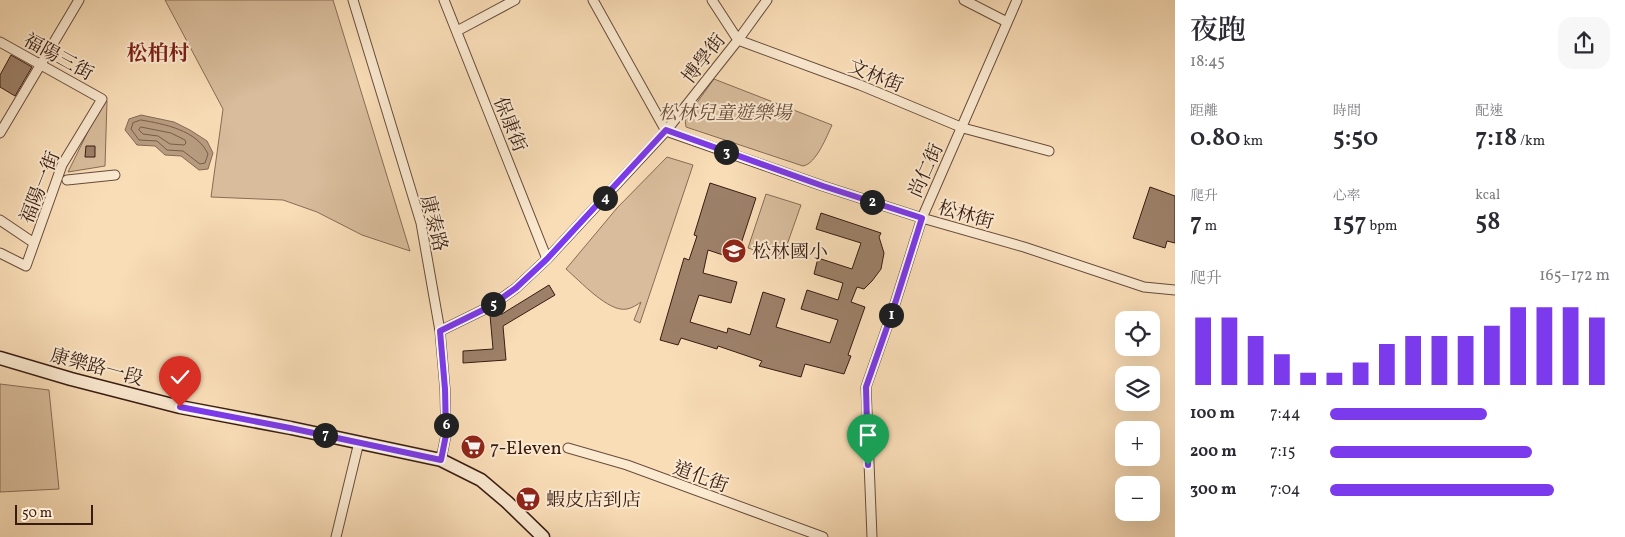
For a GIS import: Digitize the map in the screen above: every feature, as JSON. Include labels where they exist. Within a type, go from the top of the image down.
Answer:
[{"type":"street","points":[[0,133],[79,0]]},
{"type":"street","name":"康泰路","points":[[353,0],[421,222],[440,331],[445,389],[446,435],[441,460]]},
{"type":"street","name":"保康街","points":[[444,0],[547,259]]},
{"type":"street","points":[[457,31],[515,0]]},
{"type":"street","points":[[593,0],[666,130]]},
{"type":"street","points":[[712,0],[738,40]]},
{"type":"street","name":"博學街","points":[[440,331],[491,306],[516,288],[547,259],[666,130],[738,40],[767,0]]},
{"type":"street","points":[[964,0],[1007,22]]},
{"type":"street","name":"尚仁街","points":[[872,537],[866,387],[922,218],[1017,0]]},
{"type":"street","name":"文林街","points":[[738,40],[860,86],[962,128],[1049,151]]},
{"type":"street","name":"福陽三街","points":[[0,42],[102,99]]},
{"type":"street","name":"福陽一街","points":[[0,253],[26,266],[62,165],[102,99]]},
{"type":"street","name":"松林街","points":[[666,130],[823,186],[922,218],[1024,247],[1144,287],[1175,290]]},
{"type":"street","points":[[67,180],[115,175]]},
{"type":"street","points":[[0,220],[34,243]]},
{"type":"street","name":"康樂路一段","points":[[0,358],[71,379],[180,407],[441,460],[481,480],[543,537]]},
{"type":"street","points":[[336,537],[358,442]]},
{"type":"street","name":"道化街","points":[[568,448],[628,465],[824,537]]},
{"type":"green space","points":[[165,0],[333,0],[410,251],[362,235],[317,212],[283,200],[211,197],[223,109]]},
{"type":"green space","name":"松林兒童遊樂場","points":[[714,79],[832,125],[817,155],[808,164],[803,166],[686,127],[685,119]]},
{"type":"green space","points":[[103,101],[107,101],[105,166],[68,172]]},
{"type":"green space","points":[[667,157],[693,165],[640,323],[634,320],[641,302],[627,309],[612,306],[595,295],[566,269],[617,208]]},
{"type":"green space","points":[[766,194],[801,205],[782,259],[748,248]]},
{"type":"green space","points":[[0,384],[49,390],[59,489],[0,492]]},
{"type":"water","points":[[141,115],[174,122],[207,141],[213,153],[208,169],[199,170],[181,156],[165,155],[155,146],[137,145],[125,130],[129,119]]},
{"type":"building","points":[[11,55],[32,67],[15,96],[0,87],[0,75]]},
{"type":"building","points":[[86,146],[95,146],[95,157],[85,157]]},
{"type":"building","points":[[710,183],[756,198],[739,250],[735,248],[732,258],[708,250],[703,273],[737,282],[731,303],[699,295],[690,322],[727,333],[728,328],[750,335],[763,292],[785,299],[776,327],[830,343],[838,320],[801,309],[807,290],[838,300],[843,283],[814,274],[818,258],[852,269],[861,243],[816,229],[821,213],[881,233],[879,237],[884,253],[881,269],[864,289],[857,287],[851,302],[865,307],[848,355],[851,356],[844,374],[805,364],[801,377],[759,366],[762,361],[718,346],[717,349],[681,338],[678,345],[660,340],[684,258],[689,260],[697,236],[694,235]]},
{"type":"building","points":[[1150,187],[1175,196],[1175,243],[1167,241],[1165,248],[1133,238]]},
{"type":"building","points":[[549,285],[555,295],[503,326],[506,360],[463,363],[463,351],[493,349],[490,315],[502,314]]},
{"type":"place","name":"松林國小","points":[[734,251]]},
{"type":"place","name":"7-Eleven","points":[[473,447]]},
{"type":"place","name":"蝦皮店到店","points":[[528,499]]},
{"type":"district","name":"松柏村","points":[[158,53]]},
{"type":"route","points":[[180,407],[441,460],[446,435],[445,389],[440,331],[491,306],[516,288],[547,259],[666,130],[823,186],[922,218],[866,387],[868,465]]}]
